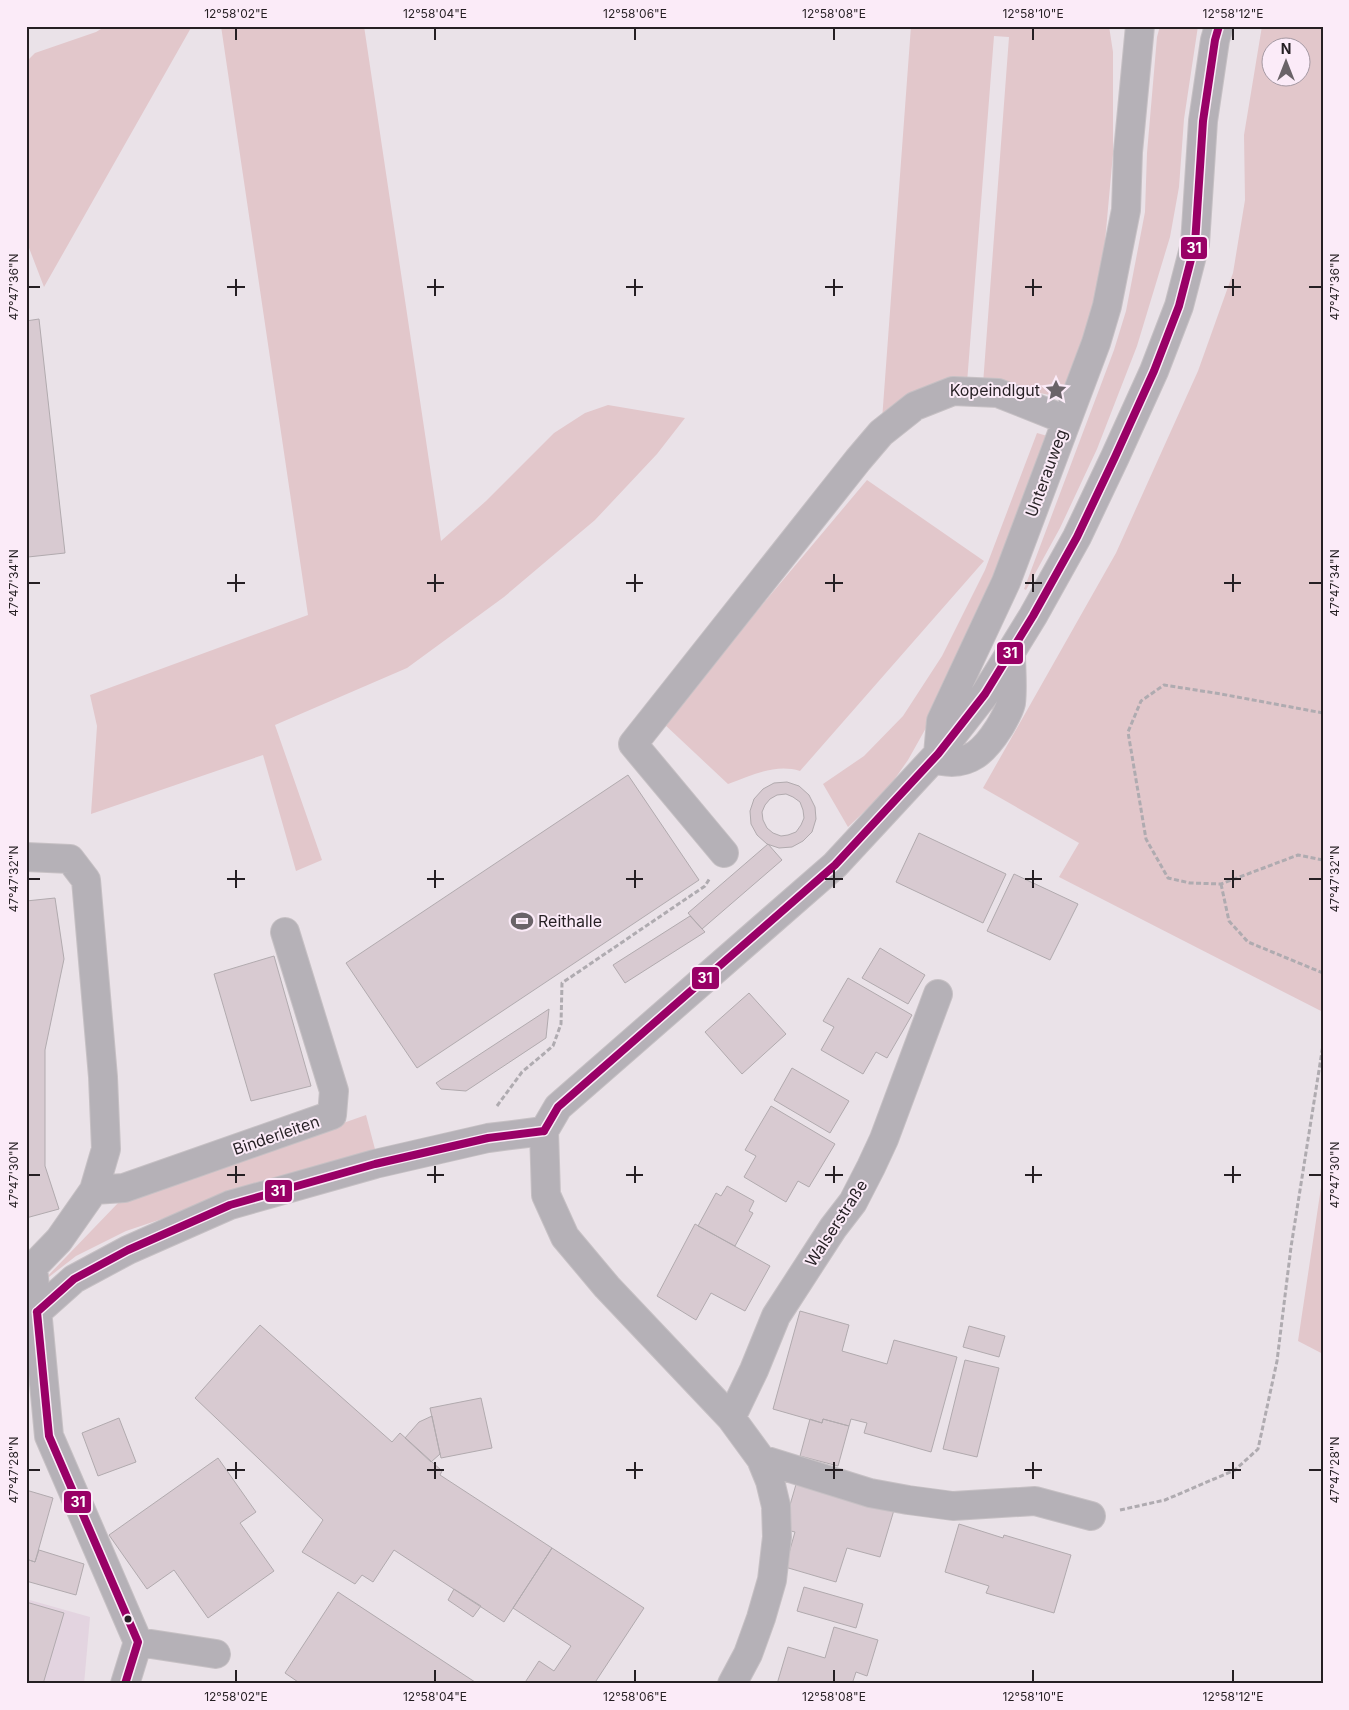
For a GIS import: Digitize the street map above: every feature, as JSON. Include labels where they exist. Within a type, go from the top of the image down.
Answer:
[{"type":"street","name":"Unterauweg","points":[[938,754],[940,721],[1006,582],[1096,343],[1107,306],[1126,210],[1128,152],[1140,26]]},
{"type":"street","points":[[732,1684],[748,1654],[762,1618],[772,1580],[777,1537],[776,1506],[770,1481],[762,1459],[731,1418],[606,1287],[565,1237],[546,1195],[544,1131],[558,1107],[835,865],[938,754],[942,761],[954,763],[966,760],[977,754],[988,744],[1004,719],[1010,706],[1011,652],[1034,616],[1077,537],[1154,371],[1179,306],[1195,244],[1203,121],[1215,40],[1219,26]]},
{"type":"street","points":[[724,854],[633,744],[806,523],[881,433],[915,406],[922,403],[953,391],[998,393],[1066,420]]},
{"type":"street","points":[[26,857],[70,859],[86,880],[103,1077],[106,1149],[94,1190],[59,1240],[33,1267],[32,1308],[49,1436],[138,1642],[125,1684]]},
{"type":"street","name":"Binderleiten","points":[[94,1190],[124,1188],[332,1115],[334,1091],[285,932]]},
{"type":"street","name":"Walserstraße","points":[[731,1418],[754,1370],[776,1316],[833,1228],[853,1202],[878,1153],[938,994]]},
{"type":"street","points":[[32,1308],[74,1279],[128,1250],[230,1205],[376,1164],[488,1138],[544,1131]]},
{"type":"street","points":[[762,1459],[870,1493],[908,1500],[954,1506],[1035,1501],[1090,1516]]},
{"type":"street","points":[[138,1642],[216,1654]]},
{"type":"path","points":[[1323,713],[1164,685],[1141,701],[1128,732],[1146,839],[1168,878],[1190,883],[1221,884],[1298,855],[1323,860]]},
{"type":"path","points":[[488,1138],[492,1113],[522,1072],[553,1046],[561,1024],[562,983],[705,886],[724,854]]},
{"type":"path","points":[[1221,884],[1229,921],[1248,942],[1323,973]]},
{"type":"path","points":[[1090,1516],[1165,1500],[1235,1470],[1258,1449],[1277,1361],[1291,1247],[1323,1045]]},
{"type":"shaded area","points":[[106,26],[192,26],[44,287],[26,240],[26,62],[35,53],[96,32]]},
{"type":"shaded area","points":[[221,26],[364,26],[441,541],[486,501],[554,433],[585,413],[608,405],[685,418],[657,454],[595,520],[504,597],[407,668],[275,725],[322,860],[296,871],[263,755],[91,814],[97,726],[90,695],[308,615]]},
{"type":"shaded area","points":[[911,26],[1109,26],[1113,52],[1113,154],[1103,263],[1089,323],[1066,397],[993,384],[983,384],[1009,37],[994,36],[967,383],[882,420]]},
{"type":"shaded area","points":[[1160,26],[1198,26],[1184,119],[1179,187],[1170,237],[1137,346],[1097,449],[1060,528],[1026,590],[1024,589],[1114,350],[1126,311],[1145,212],[1147,153],[1157,37]]},
{"type":"shaded area","points":[[1262,26],[1323,26],[1323,1012],[1059,877],[1079,843],[983,788],[1116,553],[1198,371],[1233,273],[1245,200],[1244,135]]},
{"type":"shaded area","points":[[1037,433],[1051,437],[997,578],[931,719],[908,760],[887,790],[848,827],[823,784],[864,756],[903,716],[942,656],[985,570]]},
{"type":"shaded area","points":[[867,480],[984,561],[800,771],[772,769],[728,784],[663,723]]},
{"type":"shaded area","points":[[366,1115],[376,1153],[248,1190],[126,1231],[76,1256],[40,1284],[119,1202]]},
{"type":"shaded area","points":[[1323,1174],[1323,1354],[1298,1341]]},
{"type":"shaded area","points":[[26,1599],[90,1617],[84,1684],[26,1684]]},
{"type":"building","points":[[39,319],[65,553],[28,557],[26,543],[26,321]]},
{"type":"building","name":"Reithalle","points":[[628,775],[699,880],[417,1068],[346,963]]},
{"type":"building","points":[[787,782],[799,786],[809,795],[815,807],[816,819],[812,832],[803,841],[792,847],[779,848],[767,844],[757,835],[751,824],[750,811],[754,799],[763,789],[774,783]],"holes":[[[786,794],[800,802],[803,810],[804,818],[801,825],[796,832],[788,835],[781,836],[773,833],[767,828],[763,820],[762,812],[765,805],[777,795]]]},
{"type":"building","points":[[919,833],[1006,874],[983,923],[896,882]]},
{"type":"building","points":[[768,844],[782,860],[702,929],[688,913]]},
{"type":"building","points":[[1014,874],[1078,904],[1050,960],[987,931]]},
{"type":"building","points":[[55,898],[64,959],[45,1050],[45,1166],[59,1209],[26,1218],[26,901]]},
{"type":"building","points":[[690,916],[705,932],[625,983],[613,965]]},
{"type":"building","points":[[880,948],[925,975],[908,1004],[862,978]]},
{"type":"building","points":[[274,956],[311,1086],[251,1101],[214,974]]},
{"type":"building","points":[[848,978],[912,1015],[887,1058],[876,1052],[863,1074],[821,1050],[834,1027],[823,1021]]},
{"type":"building","points":[[749,993],[786,1034],[742,1074],[705,1032]]},
{"type":"building","points":[[549,1009],[546,1038],[466,1091],[441,1089],[436,1083]]},
{"type":"building","points":[[792,1068],[849,1101],[830,1133],[774,1100]]},
{"type":"building","points":[[771,1106],[835,1144],[809,1187],[798,1181],[786,1202],[744,1177],[756,1156],[745,1150]]},
{"type":"building","points":[[727,1186],[754,1201],[749,1211],[753,1213],[735,1246],[698,1226],[716,1193],[721,1196]]},
{"type":"building","points":[[695,1224],[770,1266],[745,1311],[711,1293],[696,1320],[657,1296]]},
{"type":"building","points":[[800,1311],[849,1325],[842,1351],[887,1364],[894,1340],[957,1357],[931,1452],[864,1433],[867,1423],[851,1419],[849,1426],[823,1419],[822,1423],[773,1409]]},
{"type":"building","points":[[260,1325],[392,1442],[400,1433],[442,1471],[440,1475],[552,1548],[504,1622],[394,1550],[373,1582],[362,1575],[355,1584],[302,1552],[323,1520],[195,1398]]},
{"type":"building","points":[[969,1326],[1005,1336],[999,1357],[963,1347]]},
{"type":"building","points":[[965,1360],[999,1368],[977,1457],[943,1449]]},
{"type":"building","points":[[481,1398],[492,1448],[441,1458],[430,1408]]},
{"type":"building","points":[[432,1416],[440,1454],[431,1462],[405,1438],[419,1422]]},
{"type":"building","points":[[119,1418],[136,1462],[98,1476],[82,1433]]},
{"type":"building","points":[[810,1419],[822,1423],[823,1419],[849,1426],[838,1466],[800,1456]]},
{"type":"building","points":[[218,1458],[256,1512],[240,1523],[274,1571],[208,1618],[174,1570],[147,1589],[109,1535]]},
{"type":"building","points":[[797,1481],[894,1510],[880,1557],[847,1548],[836,1582],[785,1567],[795,1532],[783,1529]]},
{"type":"building","points":[[26,1490],[53,1498],[35,1562],[26,1559]]},
{"type":"building","points":[[959,1524],[1003,1538],[1004,1535],[1071,1555],[1054,1613],[986,1593],[989,1586],[945,1572]]},
{"type":"building","points":[[552,1548],[644,1608],[594,1684],[524,1684],[539,1661],[554,1671],[571,1646],[513,1608]]},
{"type":"building","points":[[39,1550],[84,1564],[76,1595],[26,1581],[26,1559],[35,1562]]},
{"type":"building","points":[[804,1587],[863,1604],[856,1628],[797,1611]]},
{"type":"building","points":[[454,1589],[481,1606],[473,1617],[448,1600]]},
{"type":"building","points":[[338,1592],[478,1684],[301,1684],[285,1673]]},
{"type":"building","points":[[26,1602],[64,1613],[43,1684],[26,1684]]},
{"type":"building","points":[[834,1627],[878,1640],[867,1676],[856,1672],[852,1684],[777,1684],[788,1647],[825,1658]]},
{"type":"transit line","name":"31","points":[[544,1131],[558,1107],[835,865],[938,754],[985,694],[1033,616],[1077,537],[1115,457],[1154,371],[1179,306],[1195,244],[1203,121],[1215,40],[1219,26]]},
{"type":"transit line","name":"31","points":[[37,1312],[74,1279],[128,1250],[230,1205],[375,1164],[488,1138],[544,1131]]},
{"type":"transit line","name":"31","points":[[37,1312],[49,1436],[138,1642],[125,1684]]},
{"type":"place","name":"Kopeindlgut","points":[[1056,390]]},
{"type":"place","name":"Reithalle","points":[[522,921]]}]
